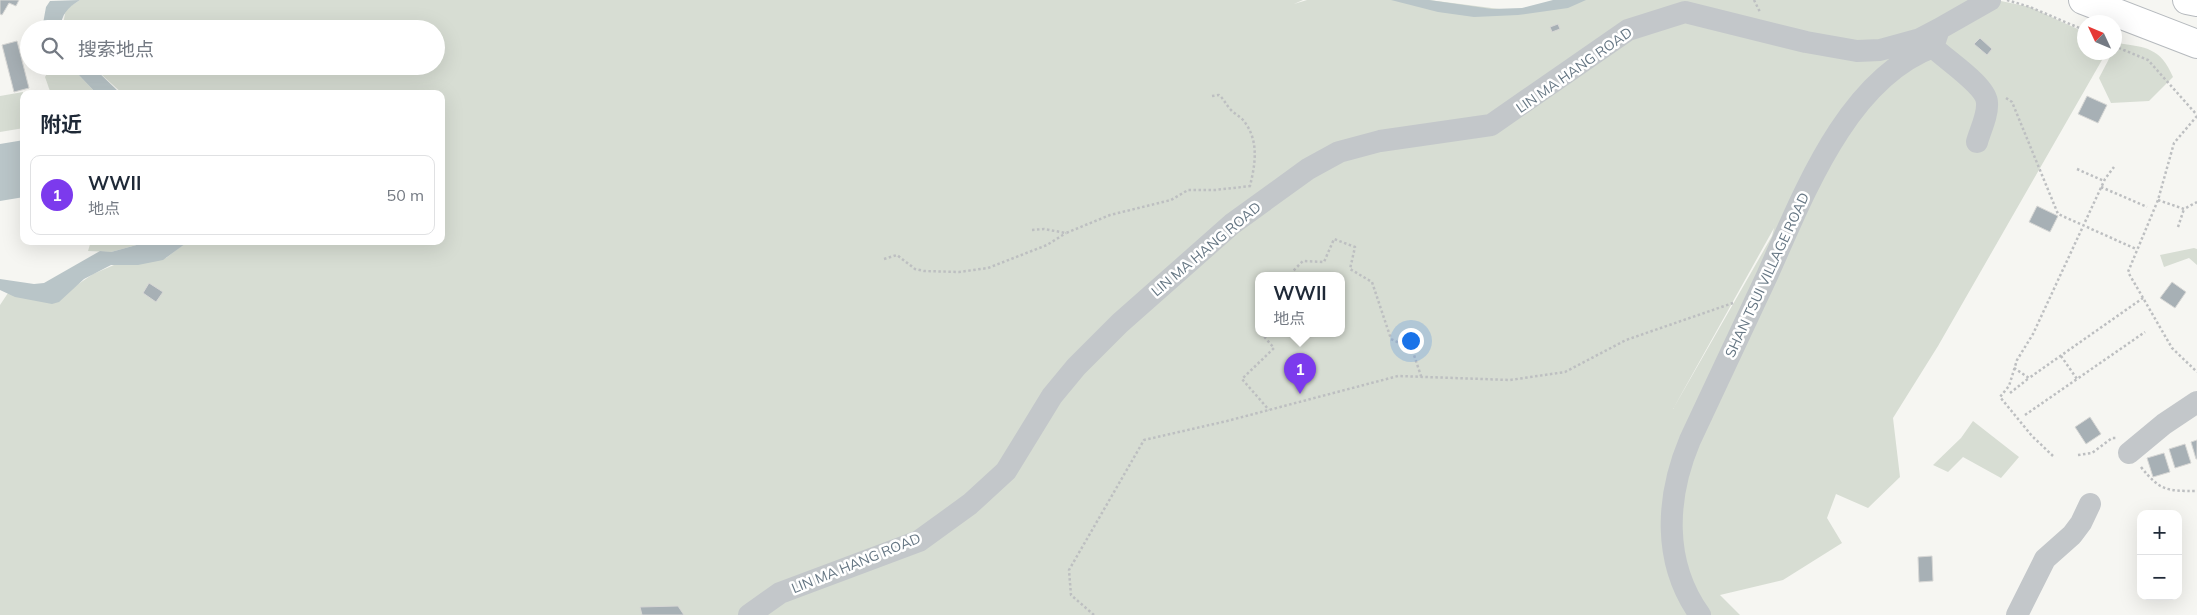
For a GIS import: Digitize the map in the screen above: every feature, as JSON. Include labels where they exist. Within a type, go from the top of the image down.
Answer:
[{"type":"main road","points":[[2084,0],[2197,44]]},
{"type":"main road","points":[[2187,0],[2197,2]]},
{"type":"street","name":"SHAN TSUI VILLAGE ROAD","points":[[1700,615],[1683,582],[1674,553],[1671,511],[1675,482],[1690,440],[1813,177],[1840,130],[1867,96],[1899,65],[1990,0]]},
{"type":"street","name":"LIN MA HANG ROAD","points":[[749,615],[780,593],[919,541],[970,504],[1006,471],[1052,396],[1076,367],[1120,323],[1232,224],[1308,169],[1339,152],[1380,141],[1491,125],[1628,30],[1684,12],[1806,42],[1858,51],[1880,50],[1920,39],[1936,38]]},
{"type":"street","points":[[1936,38],[1982,91],[1988,103],[1977,142]]},
{"type":"street","points":[[2129,453],[2164,424],[2197,402]]},
{"type":"street","points":[[2018,615],[2045,559],[2072,535],[2081,523],[2090,504]]},
{"type":"path","points":[[2007,0],[2030,7],[2077,27]]},
{"type":"path","points":[[2122,49],[2148,60],[2197,115],[2174,143],[2158,200],[2128,272],[2172,348],[2197,372]]},
{"type":"path","points":[[1982,91],[1994,90],[2012,102],[2058,214],[2136,249]]},
{"type":"path","points":[[1212,96],[1219,95],[1224,99],[1230,109],[1246,122],[1250,131],[1254,141],[1255,158],[1250,186]]},
{"type":"path","points":[[2053,456],[2032,436],[2000,397],[2009,386],[2014,368],[2033,334],[2104,181],[2114,167]]},
{"type":"path","points":[[2077,169],[2104,181]]},
{"type":"path","points":[[884,259],[897,255],[915,269],[924,271],[959,272],[988,268],[1014,260],[1023,254],[1047,245],[1066,233],[1110,215],[1171,200],[1188,190],[1215,190],[1256,185]]},
{"type":"path","points":[[2102,187],[2147,206]]},
{"type":"path","points":[[2158,200],[2184,209]]},
{"type":"path","points":[[2178,227],[2184,209],[2197,202]]},
{"type":"path","points":[[1032,230],[1044,229],[1066,233]]},
{"type":"path","points":[[1293,272],[1303,261],[1324,262],[1334,240],[1355,248],[1350,269],[1372,282],[1391,339],[1412,349],[1421,376]]},
{"type":"path","points":[[1094,615],[1071,595],[1069,570],[1144,440],[1398,376],[1510,380],[1566,372],[1626,340],[1758,295]]},
{"type":"path","points":[[2010,393],[2143,298]]},
{"type":"path","points":[[2025,415],[2145,332]]},
{"type":"path","points":[[1264,337],[1274,348],[1242,379],[1269,410]]},
{"type":"path","points":[[2061,356],[2077,379]]},
{"type":"path","points":[[2014,368],[2030,378]]},
{"type":"shaded area","points":[[80,0],[1303,0],[1294,4],[1307,0],[1429,0],[1515,11],[1562,0],[1996,0],[2030,7],[2077,29],[2077,60],[2102,60],[1938,346],[1893,418],[1900,477],[1868,508],[1836,494],[1827,518],[1842,543],[1783,580],[1720,595],[1740,615],[0,615],[0,305],[8,293],[74,287],[93,274],[114,265],[166,258],[183,245],[445,245],[445,90],[119,90],[102,75],[445,75],[445,20],[64,20],[66,9]],"holes":[[[1774,228],[1772,236],[1673,409]]]},
{"type":"shaded area","points":[[80,0],[66,12],[62,20],[44,20],[46,7],[50,1]]},
{"type":"shaded area","points":[[1391,0],[1429,0],[1492,9],[1522,8],[1553,0],[1586,0],[1568,8],[1518,15],[1474,17],[1438,12]]},
{"type":"shaded area","points":[[2122,44],[2144,48],[2158,55],[2168,67],[2173,77],[2149,101],[2111,103],[2099,78],[2108,60],[2122,60]]},
{"type":"shaded area","points":[[46,75],[79,75],[93,90],[50,90],[45,77]]},
{"type":"shaded area","points":[[79,75],[101,75],[117,90],[93,90]]},
{"type":"shaded area","points":[[20,93],[20,129],[0,132],[0,96]]},
{"type":"shaded area","points":[[20,141],[20,198],[0,201],[0,144]]},
{"type":"shaded area","points":[[90,245],[136,245],[111,252],[88,251]]},
{"type":"shaded area","points":[[136,245],[184,245],[163,260],[138,265],[111,265],[84,279],[59,302],[52,304],[15,297],[0,290],[0,279],[34,284],[44,283],[100,251],[111,252]]},
{"type":"shaded area","points":[[2197,249],[2197,265],[2189,258],[2164,267],[2160,255]]},
{"type":"shaded area","points":[[1973,421],[2019,457],[2001,478],[1963,457],[1948,472],[1933,465],[1961,438]]},
{"type":"building","points":[[0,0],[19,0],[16,6],[9,3],[2,15],[0,14]]},
{"type":"building","points":[[1558,24],[1560,29],[1552,32],[1550,27]]},
{"type":"building","points":[[1980,38],[1992,49],[1987,55],[1974,44]]},
{"type":"building","points":[[17,41],[20,53],[20,75],[26,75],[29,88],[14,92],[2,45]]},
{"type":"building","points":[[2087,96],[2107,105],[2098,123],[2078,114]]},
{"type":"building","points":[[2037,206],[2058,216],[2050,232],[2029,222]]},
{"type":"building","points":[[2172,282],[2186,292],[2175,308],[2160,298]]},
{"type":"building","points":[[149,283],[163,292],[156,302],[143,293]]},
{"type":"building","points":[[2090,417],[2101,434],[2086,444],[2075,427]]},
{"type":"building","points":[[2197,440],[2197,459],[2196,459],[2191,442]]},
{"type":"building","points":[[2185,444],[2191,463],[2175,468],[2169,449]]},
{"type":"building","points":[[2164,453],[2170,472],[2153,477],[2147,458]]},
{"type":"building","points":[[1932,556],[1933,581],[1919,582],[1918,557]]},
{"type":"building","points":[[678,606],[684,615],[642,615],[640,607]]},
{"type":"place","name":"WWII","points":[[1300,394]]}]
